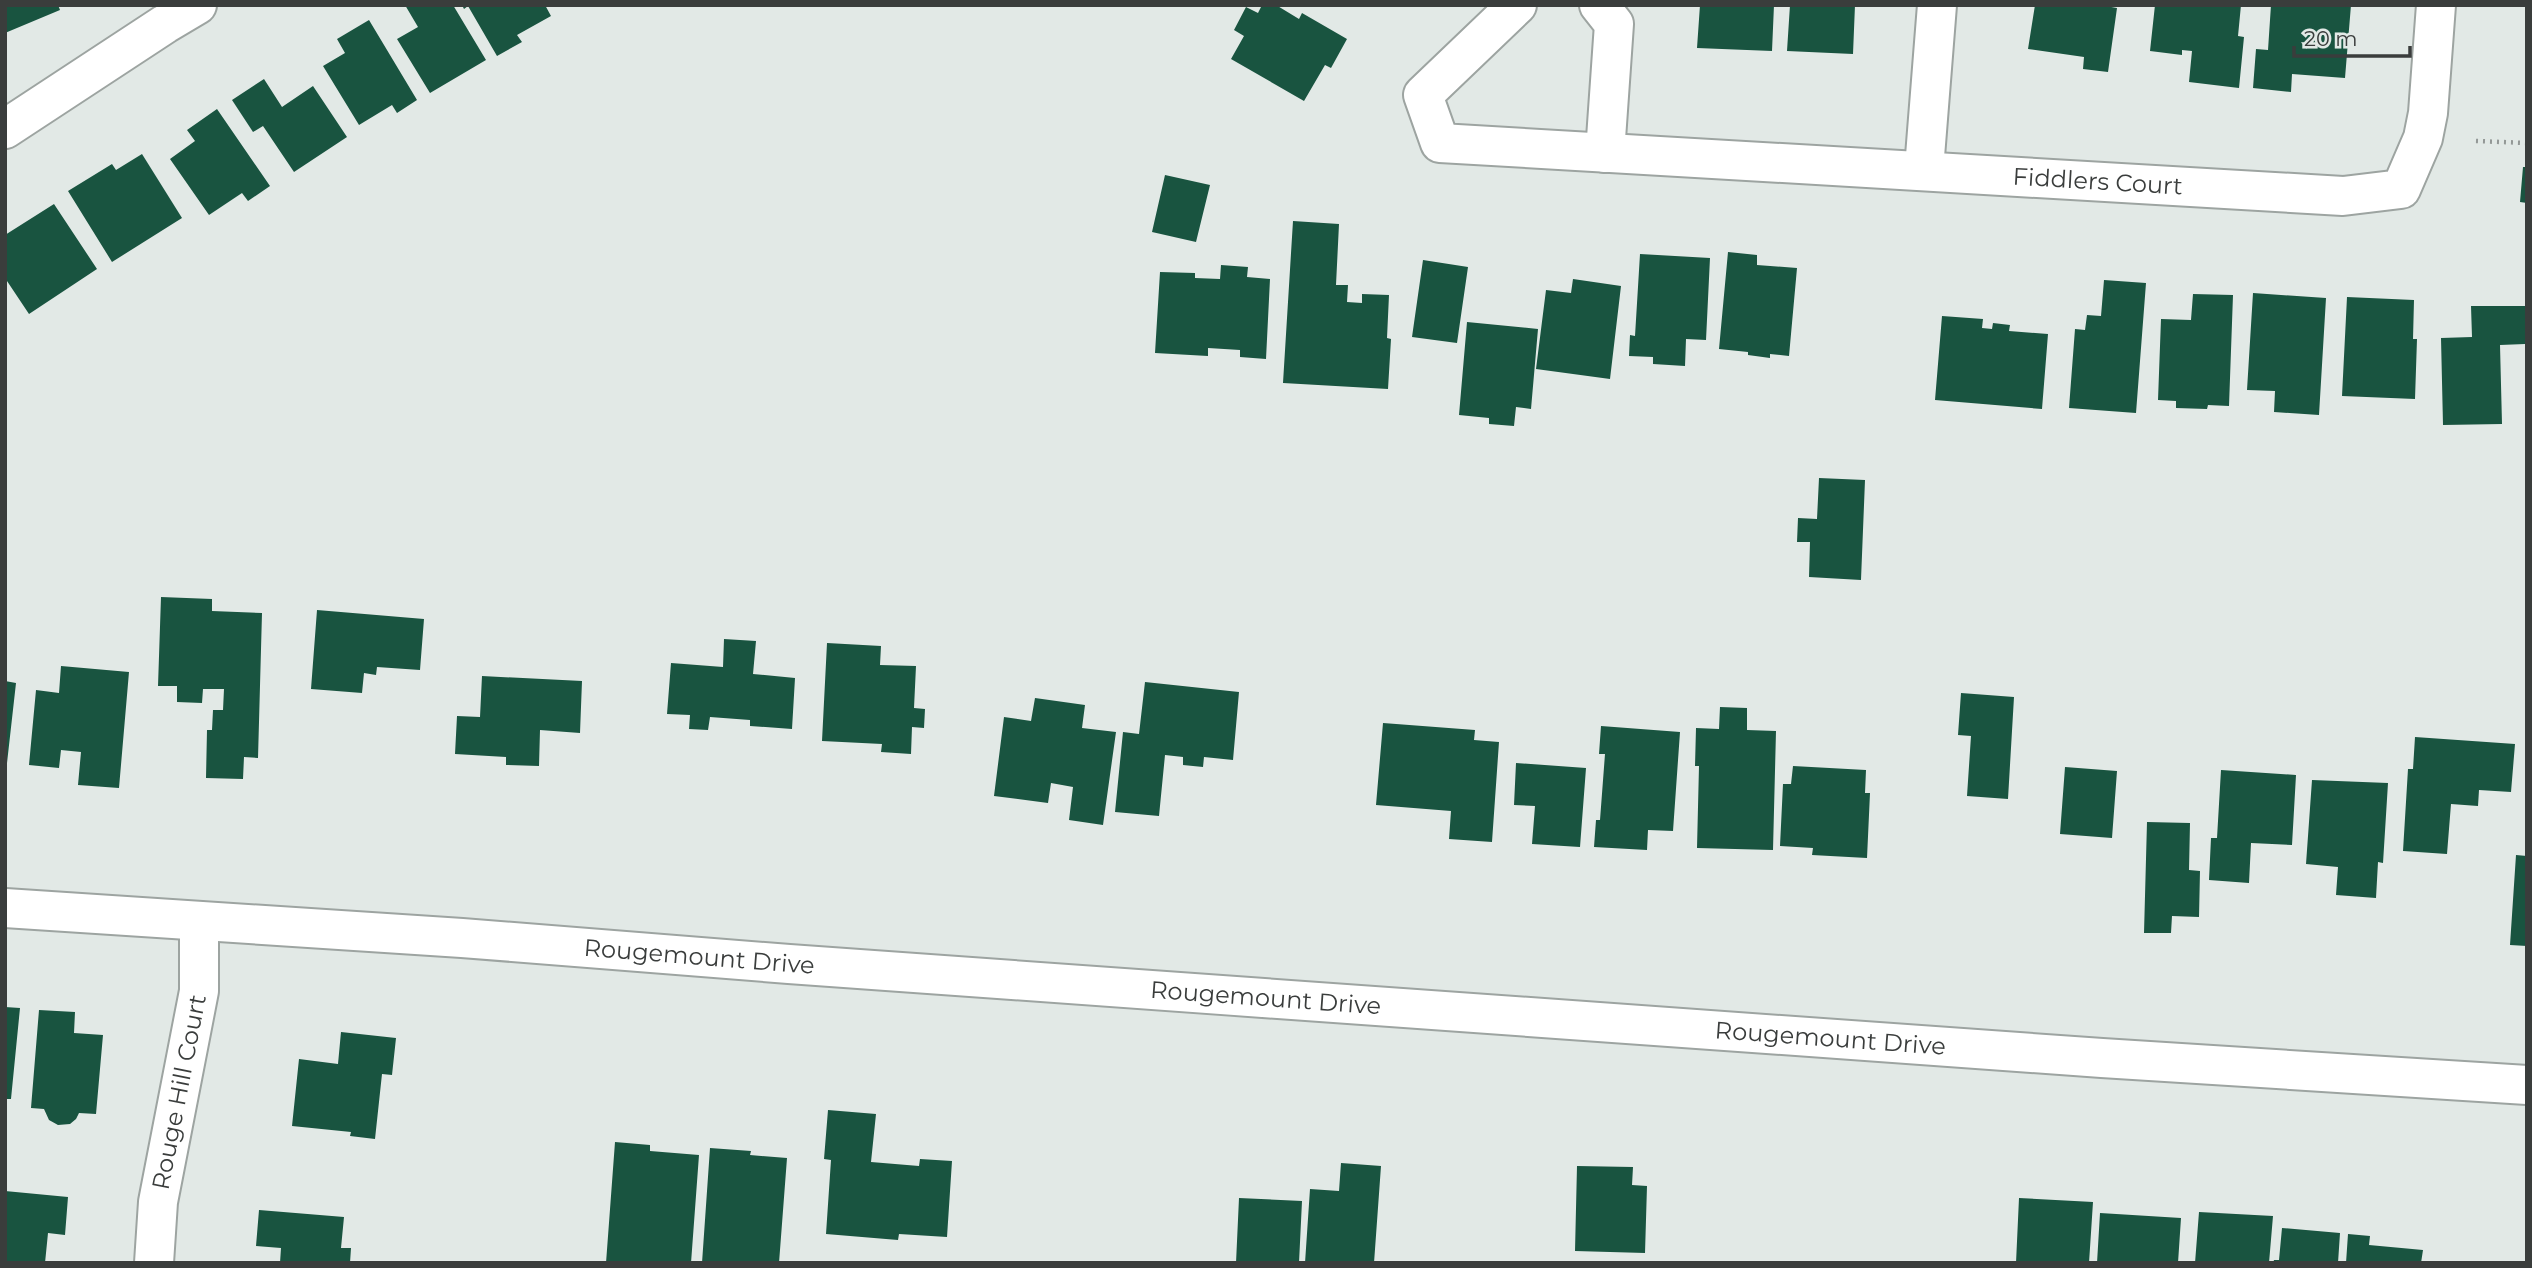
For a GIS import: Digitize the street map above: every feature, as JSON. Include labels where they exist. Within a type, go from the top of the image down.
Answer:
[{"type":"street","name":"Fiddlers Court","points":[[1517,5],[1423,95],[1440,143],[1924,169],[2343,196],[2401,189],[2423,138],[2428,113],[2436,5]]},
{"type":"street","points":[[1599,5],[1614,24],[1605,153]]},
{"type":"street","points":[[1924,169],[1937,5]]},
{"type":"street","points":[[5,129],[173,11]]},
{"type":"street","name":"Rougemount Drive","points":[[5,908],[462,938],[2074,1056],[2527,1085]]},
{"type":"street","name":"Rouge Hill Court","points":[[154,1263],[158,1202],[199,991],[198,921]]},
{"type":"path","points":[[2476,141],[2527,143]]},
{"type":"building","points":[[5,5],[58,5],[60,10],[5,33]]},
{"type":"building","points":[[405,5],[453,5],[486,60],[430,93],[397,39],[418,27]]},
{"type":"building","points":[[462,5],[545,5],[551,16],[517,35],[522,42],[497,56],[468,6],[464,9]]},
{"type":"building","points":[[1262,5],[1276,5],[1299,19],[1302,13],[1347,39],[1331,68],[1325,65],[1304,101],[1231,59],[1244,36],[1234,30],[1246,7],[1258,13]]},
{"type":"building","points":[[1700,5],[1774,5],[1772,51],[1697,48]]},
{"type":"building","points":[[1790,5],[1855,5],[1853,54],[1787,51]]},
{"type":"building","points":[[2035,5],[2100,5],[2117,8],[2108,72],[2083,69],[2084,57],[2028,49]]},
{"type":"building","points":[[2155,5],[2241,5],[2238,36],[2244,37],[2239,88],[2189,82],[2192,51],[2182,50],[2182,55],[2150,51]]},
{"type":"building","points":[[2271,5],[2351,5],[2345,78],[2292,74],[2291,92],[2253,88],[2256,49],[2268,50]]},
{"type":"building","points":[[369,20],[417,100],[397,113],[392,105],[359,125],[323,66],[345,53],[337,39]]},
{"type":"building","points":[[264,79],[282,107],[313,86],[347,137],[294,172],[263,126],[253,132],[232,100]]},
{"type":"building","points":[[217,109],[270,186],[248,201],[242,193],[209,215],[170,159],[195,141],[187,130]]},
{"type":"building","points":[[142,154],[182,218],[112,262],[68,191],[112,164],[116,170]]},
{"type":"building","points":[[2523,167],[2527,167],[2527,203],[2520,202]]},
{"type":"building","points":[[1165,175],[1210,185],[1196,242],[1152,232]]},
{"type":"building","points":[[54,204],[97,269],[29,314],[5,278],[5,235]]},
{"type":"building","points":[[1293,221],[1339,224],[1336,285],[1348,285],[1347,302],[1362,303],[1362,294],[1389,295],[1387,338],[1391,339],[1388,389],[1283,383]]},
{"type":"building","points":[[1728,252],[1757,255],[1757,265],[1797,268],[1789,356],[1770,354],[1770,358],[1719,349]]},
{"type":"building","points":[[1640,254],[1710,258],[1706,340],[1686,339],[1685,366],[1653,364],[1653,357],[1629,356],[1630,335],[1635,336]]},
{"type":"building","points":[[1423,260],[1468,267],[1457,343],[1412,337]]},
{"type":"building","points":[[1221,265],[1248,267],[1247,277],[1270,279],[1266,359],[1240,357],[1240,350],[1208,348],[1208,356],[1155,353],[1160,272],[1195,273],[1195,278],[1220,279]]},
{"type":"building","points":[[1573,279],[1621,286],[1610,379],[1536,369],[1546,290],[1571,293]]},
{"type":"building","points":[[2104,280],[2146,283],[2136,413],[2069,408],[2075,329],[2085,330],[2087,315],[2101,316]]},
{"type":"building","points":[[2253,293],[2326,298],[2319,415],[2274,412],[2275,391],[2247,390]]},
{"type":"building","points":[[2193,294],[2233,295],[2229,406],[2208,405],[2207,409],[2176,408],[2176,401],[2158,400],[2161,319],[2191,320]]},
{"type":"building","points":[[2347,297],[2414,300],[2413,339],[2417,339],[2415,399],[2342,396]]},
{"type":"building","points":[[2471,306],[2525,306],[2525,344],[2500,345],[2502,424],[2443,425],[2441,338],[2472,337]]},
{"type":"building","points":[[1942,316],[1983,319],[1982,328],[1992,329],[1993,323],[2010,325],[2009,331],[2048,334],[2042,409],[1935,400]]},
{"type":"building","points":[[1467,322],[1538,329],[1531,409],[1516,407],[1514,426],[1489,424],[1489,418],[1459,415]]},
{"type":"building","points":[[1819,478],[1865,480],[1861,580],[1809,577],[1810,542],[1797,542],[1798,518],[1817,519]]},
{"type":"building","points":[[161,597],[212,599],[212,611],[262,613],[258,758],[244,757],[243,779],[206,778],[207,730],[212,730],[213,710],[223,710],[224,689],[203,689],[202,703],[177,702],[177,686],[158,686]]},
{"type":"building","points":[[317,610],[424,619],[420,670],[377,667],[376,675],[364,673],[362,693],[311,689]]},
{"type":"building","points":[[724,639],[756,641],[753,674],[795,678],[792,729],[750,726],[750,720],[710,717],[708,730],[689,729],[690,715],[667,714],[671,663],[723,667]]},
{"type":"building","points":[[827,643],[881,646],[880,665],[916,666],[914,708],[925,709],[924,728],[912,727],[911,754],[881,752],[882,744],[822,741]]},
{"type":"building","points":[[61,666],[129,672],[119,788],[78,785],[81,752],[61,750],[59,768],[29,765],[36,690],[59,693]]},
{"type":"building","points":[[482,676],[582,681],[580,733],[540,730],[539,766],[506,765],[506,757],[455,754],[457,716],[480,717]]},
{"type":"building","points":[[5,681],[16,683],[7,763],[5,763]]},
{"type":"building","points":[[1145,682],[1239,692],[1233,760],[1204,757],[1203,767],[1183,765],[1183,757],[1165,755],[1159,816],[1115,812],[1123,732],[1139,734]]},
{"type":"building","points":[[1961,693],[2014,697],[2008,799],[1967,796],[1971,736],[1958,735]]},
{"type":"building","points":[[1035,698],[1085,705],[1082,728],[1116,732],[1103,825],[1069,820],[1073,787],[1051,783],[1048,803],[994,796],[1004,717],[1031,721]]},
{"type":"building","points":[[1720,707],[1747,708],[1747,730],[1776,731],[1773,850],[1697,848],[1699,766],[1695,766],[1696,728],[1719,729]]},
{"type":"building","points":[[1383,723],[1475,730],[1474,740],[1499,742],[1492,842],[1449,839],[1451,811],[1376,805]]},
{"type":"building","points":[[1601,726],[1680,732],[1673,831],[1648,830],[1647,850],[1594,847],[1596,820],[1600,820],[1605,754],[1599,754]]},
{"type":"building","points":[[2415,737],[2515,744],[2511,792],[2479,790],[2478,806],[2451,804],[2447,854],[2403,851],[2408,769],[2413,769]]},
{"type":"building","points":[[1516,763],[1586,768],[1580,847],[1532,844],[1535,806],[1514,805]]},
{"type":"building","points":[[1793,766],[1866,770],[1865,793],[1870,793],[1867,858],[1812,855],[1813,848],[1780,846],[1783,784],[1791,784]]},
{"type":"building","points":[[2065,767],[2117,771],[2112,838],[2060,834]]},
{"type":"building","points":[[2221,770],[2296,775],[2292,845],[2251,843],[2249,883],[2209,880],[2211,838],[2217,838]]},
{"type":"building","points":[[2312,780],[2388,783],[2383,863],[2378,862],[2376,898],[2336,895],[2338,867],[2306,864]]},
{"type":"building","points":[[2147,822],[2190,823],[2189,870],[2200,871],[2199,917],[2172,916],[2171,933],[2144,933]]},
{"type":"building","points":[[2516,855],[2527,856],[2527,946],[2510,945]]},
{"type":"building","points":[[5,1007],[20,1008],[11,1099],[5,1099]]},
{"type":"building","points":[[39,1010],[75,1012],[74,1033],[103,1035],[96,1114],[79,1113],[70,1124],[58,1125],[49,1120],[44,1109],[31,1108]]},
{"type":"building","points":[[341,1032],[396,1038],[392,1075],[382,1074],[375,1139],[350,1136],[351,1132],[292,1126],[299,1059],[338,1064]]},
{"type":"building","points":[[828,1110],[876,1114],[871,1162],[919,1166],[920,1159],[952,1161],[947,1237],[899,1234],[898,1240],[826,1234],[831,1160],[824,1159]]},
{"type":"building","points":[[615,1142],[650,1145],[650,1151],[699,1155],[691,1263],[606,1263]]},
{"type":"building","points":[[710,1148],[751,1151],[750,1155],[787,1158],[779,1263],[702,1263]]},
{"type":"building","points":[[1341,1163],[1381,1166],[1374,1263],[1305,1263],[1310,1189],[1339,1191]]},
{"type":"building","points":[[1577,1166],[1633,1167],[1632,1185],[1647,1186],[1645,1253],[1575,1251]]},
{"type":"building","points":[[5,1191],[68,1197],[65,1235],[48,1233],[45,1263],[5,1263]]},
{"type":"building","points":[[1239,1198],[1302,1201],[1299,1263],[1236,1263]]},
{"type":"building","points":[[2019,1198],[2093,1202],[2089,1263],[2016,1263]]},
{"type":"building","points":[[259,1210],[344,1217],[341,1248],[351,1248],[350,1263],[280,1263],[281,1248],[256,1246]]},
{"type":"building","points":[[2199,1212],[2273,1216],[2269,1263],[2195,1263]]},
{"type":"building","points":[[2100,1213],[2181,1218],[2178,1263],[2097,1263]]},
{"type":"building","points":[[2282,1228],[2340,1233],[2338,1263],[2273,1263],[2274,1260],[2279,1260]]},
{"type":"building","points":[[2348,1234],[2370,1236],[2369,1245],[2423,1250],[2421,1263],[2346,1263]]}]
